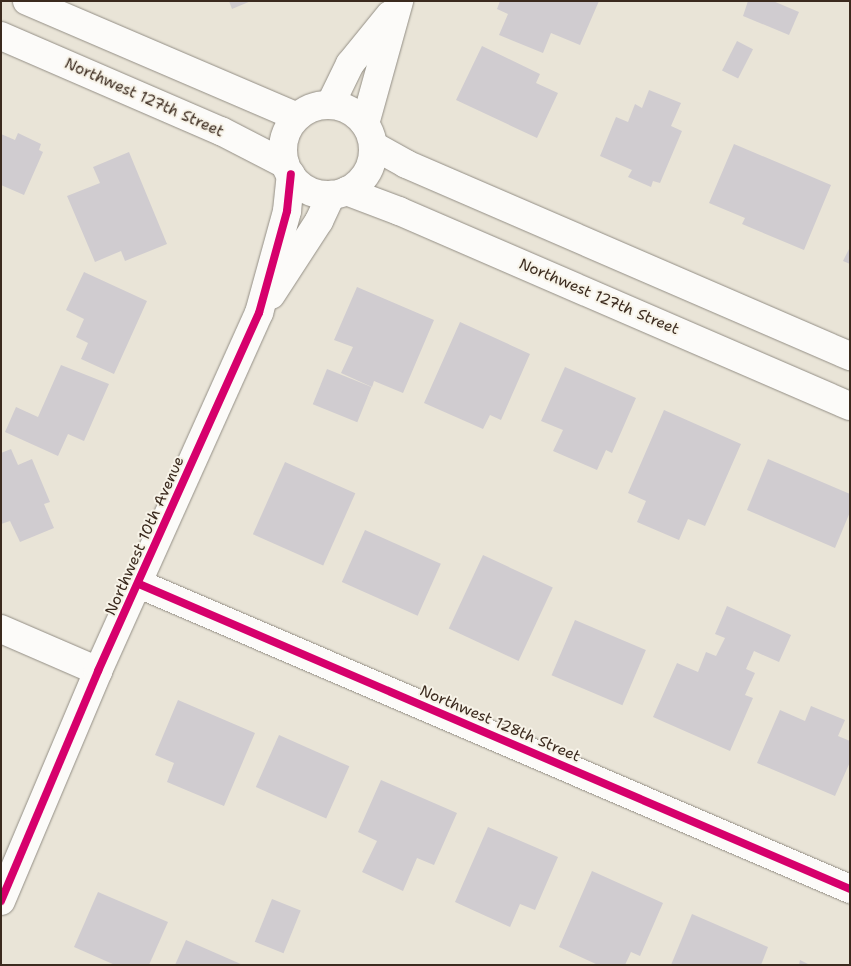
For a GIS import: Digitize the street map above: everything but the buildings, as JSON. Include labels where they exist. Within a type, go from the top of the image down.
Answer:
[{"type":"street","points":[[27,1],[297,117]]},
{"type":"street","points":[[330,105],[350,64],[398,4]]},
{"type":"street","points":[[339,193],[362,181],[372,165],[369,135],[398,4]]},
{"type":"street","name":"Northwest 127th Street","points":[[1,36],[221,131],[288,169],[301,186],[315,194],[339,193],[399,211],[850,406]]},
{"type":"street","points":[[288,169],[283,146],[288,131],[297,117],[313,107],[330,105],[350,110],[369,135],[406,164],[850,356]]},
{"type":"street","name":"Northwest 10th Avenue","points":[[1,901],[98,671],[139,584],[259,313],[288,210],[288,169]]},
{"type":"street","name":"Northwest 10th Avenue","points":[[259,313],[339,193]]},
{"type":"street","name":"Northwest 128th Street","points":[[139,584],[850,889]]},
{"type":"street","points":[[1,628],[98,671]]},
{"type":"cycle path","points":[[1,901],[98,671],[259,313],[287,211],[291,174]]},
{"type":"cycle path","points":[[139,584],[850,889]]}]
